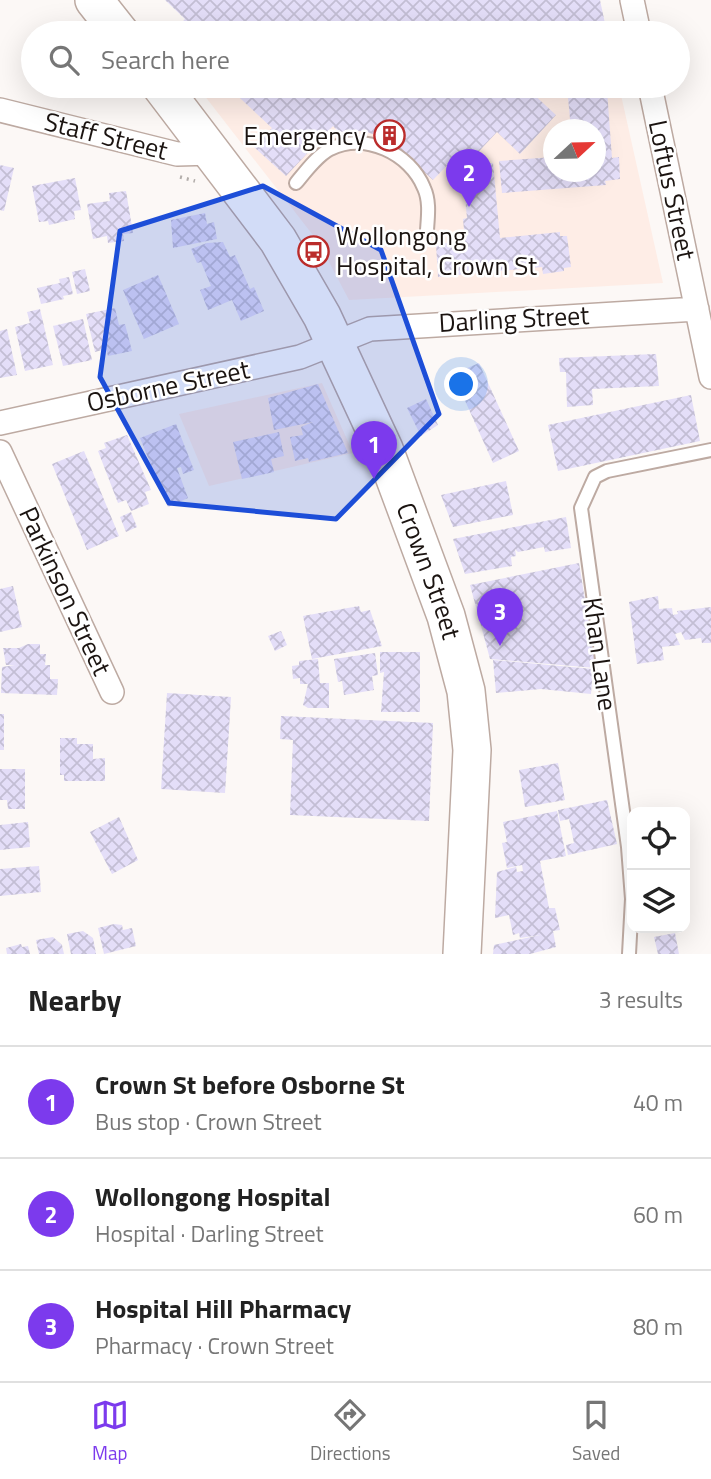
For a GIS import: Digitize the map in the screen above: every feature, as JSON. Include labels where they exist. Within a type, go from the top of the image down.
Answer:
[{"type":"main road","points":[[94,0],[111,21]]},
{"type":"main road","name":"Crown Street","points":[[169,98],[292,261],[335,344],[398,483],[446,616],[461,669],[472,750],[462,954]]},
{"type":"street","points":[[632,0],[636,21]]},
{"type":"street","name":"Loftus Street","points":[[653,98],[711,377]]},
{"type":"street","name":"Staff Street","points":[[0,110],[177,154],[213,153]]},
{"type":"street","name":"Darling Street","points":[[335,344],[370,329],[398,325],[697,309]]},
{"type":"street","name":"Osborne Street","points":[[0,423],[300,357],[335,344]]},
{"type":"street","name":"Parkinson Street","points":[[0,452],[112,692]]},
{"type":"lane","points":[[296,183],[330,149],[352,142],[379,145],[406,163],[424,187],[428,207],[427,230]]},
{"type":"lane","name":"Khan Lane","points":[[629,954],[632,899],[628,847],[580,508],[595,477],[607,471],[711,450]]},
{"type":"highlighted area","points":[[263,186],[381,250],[439,414],[336,519],[169,503],[100,377],[120,231]]},
{"type":"shaded area","points":[[206,98],[622,98],[663,283],[349,300],[319,243]]},
{"type":"shaded area","points":[[322,383],[353,453],[209,486],[179,414]]},
{"type":"building","points":[[165,0],[600,0],[604,21],[183,21],[185,19]]},
{"type":"building","points":[[240,98],[538,98],[556,115],[552,119],[543,119],[543,129],[520,154],[497,132],[468,163],[458,154],[433,180],[386,138],[363,131],[339,132],[333,126],[286,176],[254,147],[272,128]]},
{"type":"building","points":[[568,98],[608,98],[612,158],[619,157],[620,179],[606,181],[606,119],[570,119]]},
{"type":"building","points":[[543,158],[543,182],[605,182],[606,185],[502,193],[499,161]]},
{"type":"building","points":[[493,163],[500,238],[560,232],[560,236],[567,236],[571,267],[564,268],[564,271],[543,274],[542,267],[438,277],[436,244],[465,241],[463,219],[467,218],[462,166]]},
{"type":"building","points":[[0,165],[14,168],[4,211],[0,210]]},
{"type":"building","points":[[75,178],[81,210],[74,211],[75,219],[49,225],[48,221],[39,222],[32,186]]},
{"type":"building","points":[[126,191],[133,233],[123,234],[124,241],[108,243],[107,236],[93,239],[87,204],[110,201],[109,193]]},
{"type":"building","points":[[205,213],[207,224],[214,222],[217,239],[173,248],[171,220]]},
{"type":"building","points":[[223,242],[230,257],[235,255],[250,289],[254,287],[264,311],[241,321],[232,300],[208,310],[200,290],[211,286],[201,262],[197,263],[191,249],[207,243]]},
{"type":"building","points":[[85,269],[90,291],[77,294],[72,272]]},
{"type":"building","points":[[158,275],[179,324],[144,339],[123,290]]},
{"type":"building","points":[[69,277],[73,294],[41,304],[37,288],[60,283],[59,279]]},
{"type":"building","points":[[115,308],[119,325],[125,324],[132,351],[108,356],[106,349],[95,352],[86,314]]},
{"type":"building","points":[[40,309],[53,365],[25,371],[15,327],[30,323],[27,312]]},
{"type":"building","points":[[83,319],[92,360],[63,366],[53,326]]},
{"type":"building","points":[[7,329],[17,375],[0,378],[0,331]]},
{"type":"building","points":[[656,354],[659,386],[592,389],[593,405],[567,407],[566,372],[560,372],[559,358]]},
{"type":"building","points":[[479,363],[519,451],[493,463],[453,374]]},
{"type":"building","points":[[318,384],[348,453],[309,462],[308,458],[295,461],[290,437],[303,435],[301,427],[313,422],[274,430],[268,398]]},
{"type":"building","points":[[691,395],[700,441],[558,471],[548,425]]},
{"type":"building","points":[[426,399],[438,425],[421,436],[407,408]]},
{"type":"building","points":[[176,424],[194,470],[183,474],[181,467],[177,468],[188,498],[168,507],[140,438]]},
{"type":"building","points":[[279,432],[284,456],[271,459],[274,472],[242,479],[233,442]]},
{"type":"building","points":[[127,435],[151,490],[145,492],[149,504],[131,511],[126,500],[118,503],[98,451],[106,448],[104,443]]},
{"type":"building","points":[[84,451],[119,536],[87,550],[52,464]]},
{"type":"building","points":[[506,481],[513,515],[453,527],[441,495]]},
{"type":"building","points":[[131,512],[137,527],[126,532],[120,517]]},
{"type":"building","points":[[566,517],[571,548],[545,552],[544,547],[518,552],[515,549],[516,556],[511,557],[512,566],[465,574],[453,539]]},
{"type":"building","points":[[579,563],[596,668],[490,659],[470,585]]},
{"type":"building","points":[[13,586],[22,627],[0,632],[0,589]]},
{"type":"building","points":[[658,596],[659,609],[672,608],[673,615],[678,614],[677,611],[711,607],[711,643],[702,643],[701,638],[685,640],[681,632],[675,634],[680,645],[662,647],[664,660],[637,664],[629,602]]},
{"type":"building","points":[[359,606],[361,612],[370,610],[382,646],[312,659],[303,616]]},
{"type":"building","points":[[281,631],[287,645],[275,651],[268,636]]},
{"type":"building","points":[[28,644],[40,644],[40,654],[46,654],[45,665],[50,665],[50,679],[58,679],[57,695],[1,693],[2,667],[15,665],[6,665],[3,648],[19,648]]},
{"type":"building","points":[[380,652],[420,652],[420,712],[381,712],[384,672],[380,673]]},
{"type":"building","points":[[375,653],[378,675],[372,676],[374,690],[344,695],[342,681],[338,682],[334,659]]},
{"type":"building","points":[[318,659],[320,683],[329,683],[329,708],[308,708],[303,705],[308,684],[300,684],[300,678],[293,679],[292,666],[299,665],[299,661]]},
{"type":"building","points":[[493,660],[593,669],[591,694],[541,689],[496,693]]},
{"type":"building","points":[[167,693],[231,697],[225,793],[161,789]]},
{"type":"building","points":[[0,714],[4,714],[4,750],[0,750]]},
{"type":"building","points":[[281,716],[433,723],[429,821],[290,815],[293,740],[280,739]]},
{"type":"building","points":[[60,738],[77,738],[77,744],[93,744],[93,759],[105,758],[105,781],[64,781],[64,775],[60,775]]},
{"type":"building","points":[[558,763],[565,800],[525,807],[519,770]]},
{"type":"building","points":[[0,769],[25,769],[25,809],[8,809],[7,800],[0,800]]},
{"type":"building","points":[[607,800],[617,844],[568,855],[566,845],[574,843],[569,819],[560,821],[558,810]]},
{"type":"building","points":[[557,811],[566,856],[540,861],[549,908],[555,908],[560,930],[553,931],[556,947],[530,954],[493,954],[494,945],[540,935],[520,938],[519,933],[513,935],[509,915],[495,918],[497,872],[516,867],[517,872],[523,871],[522,865],[507,868],[502,843],[507,842],[503,822]]},
{"type":"building","points":[[119,817],[138,860],[112,874],[90,832]]},
{"type":"building","points":[[28,822],[30,847],[0,850],[0,825]]},
{"type":"building","points":[[39,866],[41,892],[0,896],[0,869]]},
{"type":"building","points":[[122,925],[123,930],[132,928],[136,946],[104,954],[98,928]]},
{"type":"building","points":[[83,931],[93,938],[96,954],[71,954],[67,934]]},
{"type":"building","points":[[675,933],[679,954],[658,954],[654,937]]},
{"type":"building","points":[[53,937],[62,945],[64,954],[39,954],[36,940]]},
{"type":"building","points":[[21,944],[22,947],[28,946],[30,954],[7,954],[6,948]]},
{"type":"place","name":"Emergency","points":[[389,136]]},
{"type":"place","name":"Wollongong Hospital","points":[[469,207]]},
{"type":"place","name":"Wollongong Hospital, Crown St","points":[[313,251]]},
{"type":"place","name":"Crown St before Osborne St","points":[[374,479]]},
{"type":"place","name":"Hospital Hill Pharmacy","points":[[500,646]]}]
